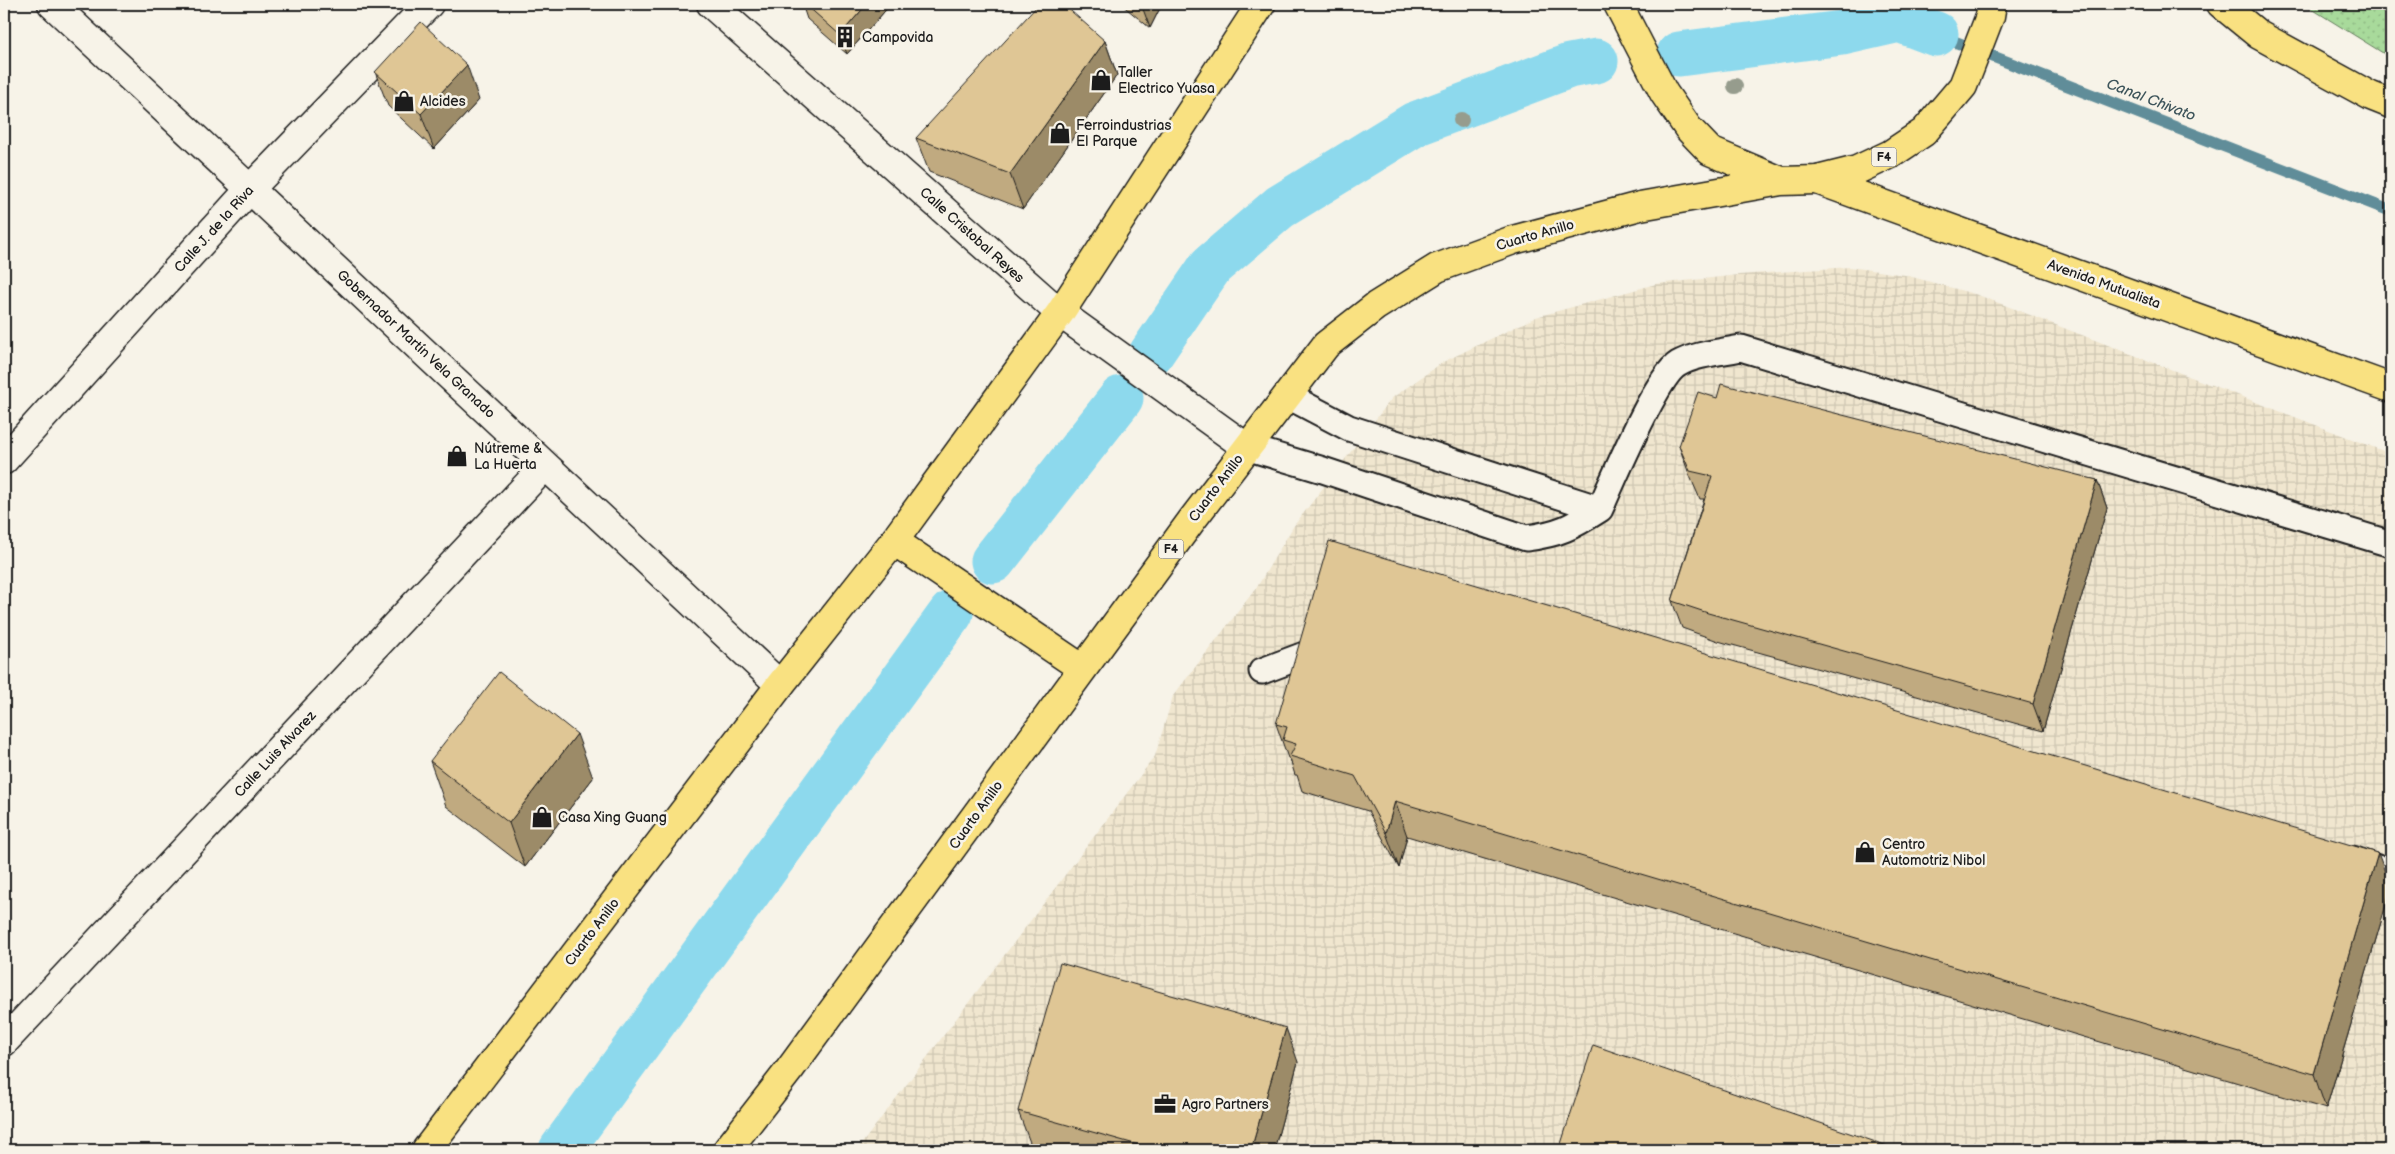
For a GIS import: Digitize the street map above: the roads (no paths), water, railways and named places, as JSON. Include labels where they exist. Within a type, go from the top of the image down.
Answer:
[{"type":"main road","name":"Cuarto Anillo","points":[[426,1150],[780,686],[894,541],[1060,314],[1261,4]]},
{"type":"main road","name":"F4","points":[[1618,4],[1664,93],[1688,128],[1710,151],[1782,181],[1817,180],[1857,170],[1891,154],[1924,132],[1962,86],[1991,10]]},
{"type":"main road","points":[[2220,4],[2259,35],[2371,96],[2391,104]]},
{"type":"main road","name":"Avenida Mutualista","points":[[1817,180],[2391,388]]},
{"type":"main road","name":"Cuarto Anillo","points":[[727,1150],[790,1069],[1246,447],[1326,346],[1376,306],[1436,268],[1513,240],[1640,206],[1782,181]]},
{"type":"main road","points":[[894,541],[1082,669]]},
{"type":"street","name":"Gobernador Martín Vela Granado","points":[[52,4],[780,686]]},
{"type":"street","name":"Calle J. de la Riva","points":[[4,460],[250,189],[429,4]]},
{"type":"street","name":"Calle Cristobal Reyes","points":[[711,4],[1060,314],[1246,447]]},
{"type":"street","name":"Calle Luis Alvarez","points":[[4,1042],[546,466]]},
{"type":"lane","points":[[1246,447],[1323,470],[1526,538],[1551,535],[1572,527],[1600,509],[1657,389],[1677,365],[1710,354],[1741,348],[2391,544]]},
{"type":"lane","points":[[1288,396],[1349,428],[1600,509]]},
{"type":"lane","points":[[1262,671],[1320,649]]},
{"type":"lane","points":[[2330,852],[2391,873]]},
{"type":"waterway","name":"Canal Chivato","points":[[1888,4],[1899,20],[1936,34]]},
{"type":"waterway","name":"Canal Chivato","points":[[1899,20],[2391,211]]},
{"type":"waterway","points":[[1679,54],[1842,33],[1899,20]]},
{"type":"waterway","points":[[1151,354],[1211,266],[1280,207],[1415,124],[1569,66],[1596,61]]},
{"type":"waterway","points":[[993,561],[1121,398]]},
{"type":"waterway","points":[[561,1150],[951,613]]},
{"type":"place","name":"Campovida","points":[[845,37]]},
{"type":"place","name":"Taller Electrico Yuasa","points":[[1101,80]]},
{"type":"place","name":"Alcides","points":[[404,101]]},
{"type":"place","name":"Ferroindustrias El Parque","points":[[1060,133]]},
{"type":"place","name":"Nútreme & La Huerta","points":[[457,456]]},
{"type":"place","name":"Casa Xing Guang","points":[[542,817]]},
{"type":"place","name":"Centro Automotriz Nibol","points":[[1865,852]]},
{"type":"place","name":"Agro Partners","points":[[1165,1104]]}]
